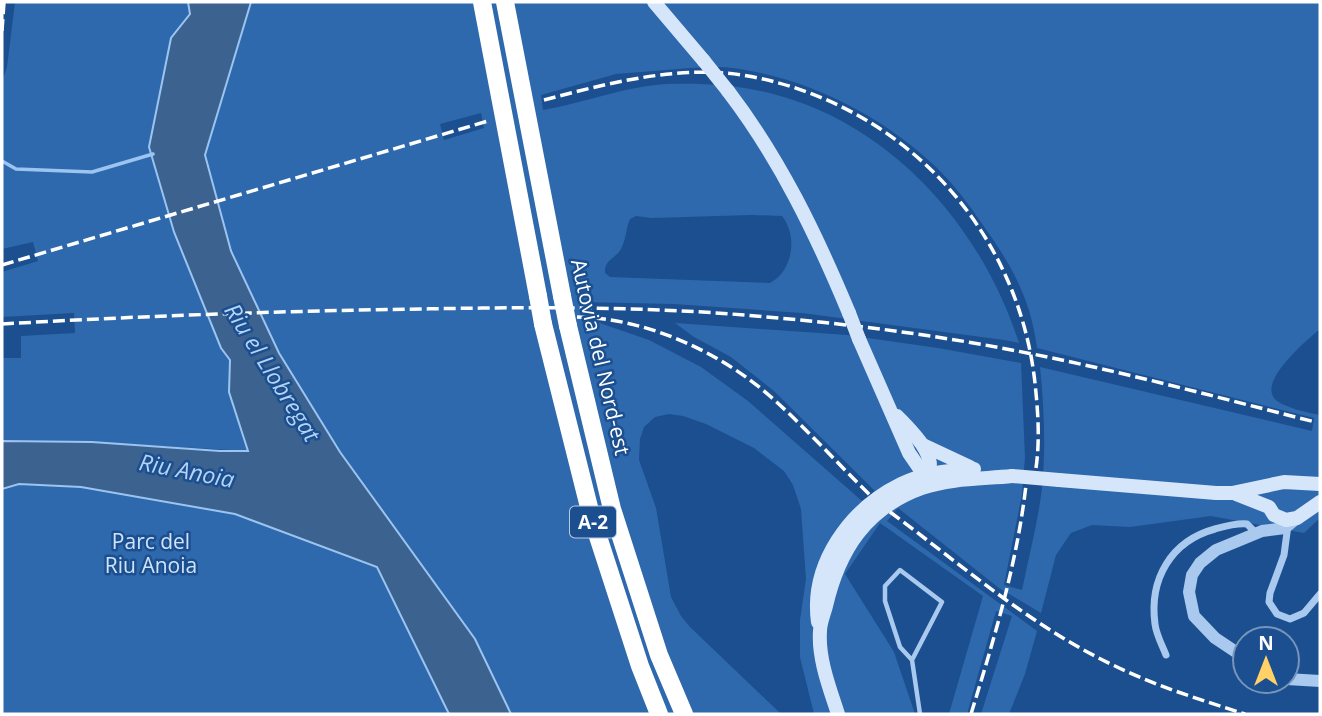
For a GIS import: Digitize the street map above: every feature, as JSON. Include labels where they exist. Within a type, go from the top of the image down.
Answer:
[{"type":"highway","name":"A-2","points":[[482,2],[543,324],[591,515],[640,666],[659,714]]},
{"type":"highway","name":"Autovia del Nord-est","points":[[505,2],[568,326],[612,509],[659,655],[684,714]]},
{"type":"main road","points":[[654,2],[728,90],[763,139],[800,203],[909,453],[922,472],[959,480]]},
{"type":"main road","points":[[893,413],[923,444],[974,468],[1012,476],[1232,493],[1253,499],[1280,519],[1296,518],[1320,502]]},
{"type":"main road","points":[[859,532],[868,514],[929,474],[929,461],[923,444]]},
{"type":"main road","points":[[902,484],[909,468],[909,453]]},
{"type":"main road","points":[[838,714],[821,651],[816,605],[820,579],[837,541],[859,513],[902,484],[929,474],[974,468]]},
{"type":"main road","points":[[820,629],[834,576],[846,550],[876,514],[899,498],[924,487],[959,480],[1012,476]]},
{"type":"main road","points":[[1232,493],[1284,482],[1320,484]]},
{"type":"main road","points":[[1296,484],[1306,495],[1307,505],[1296,518]]},
{"type":"main road","points":[[1270,509],[1270,492],[1276,485]]},
{"type":"street","points":[[1259,532],[1270,509]]},
{"type":"street","points":[[1231,649],[1215,638],[1194,616],[1190,605],[1190,583],[1200,563],[1216,550],[1259,532],[1285,528],[1296,518]]},
{"type":"street","points":[[1296,518],[1269,602],[1277,614],[1290,619],[1304,613],[1320,594]]},
{"type":"street","points":[[1166,654],[1155,625],[1156,587],[1162,570],[1175,552],[1193,536],[1237,523],[1247,524],[1259,532]]},
{"type":"street","points":[[1301,680],[1320,681]]},
{"type":"lane","points":[[912,660],[900,648],[885,601],[885,586],[900,570],[942,603],[912,660],[920,714]]},
{"type":"green space","points":[[15,2],[188,2],[190,14],[171,38],[149,147],[174,233],[221,348],[231,360],[229,392],[248,451],[92,442],[2,441],[2,358],[21,358],[21,336],[75,333],[74,313],[2,317],[2,272],[38,261],[33,242],[2,249],[2,82],[7,67]]},
{"type":"green space","points":[[251,2],[1320,2],[1320,329],[1287,360],[1273,381],[1271,390],[1274,398],[1283,404],[1320,415],[1320,518],[1304,533],[1211,516],[1130,527],[1092,525],[1071,533],[1056,555],[1041,613],[999,588],[898,508],[887,521],[1037,631],[1025,674],[1009,714],[981,714],[1012,616],[996,611],[967,714],[949,714],[983,596],[880,523],[845,574],[894,652],[915,714],[814,714],[800,657],[800,620],[806,579],[801,509],[793,485],[784,471],[754,448],[706,424],[669,414],[655,417],[644,427],[640,439],[639,460],[656,508],[671,597],[690,627],[781,714],[511,714],[475,639],[340,452],[279,353],[231,251],[205,155]],"holes":[[[690,68],[732,68],[787,80],[841,101],[891,130],[914,148],[942,173],[962,196],[995,242],[1019,284],[1030,314],[1037,348],[1314,418],[1312,431],[1040,367],[1044,443],[1036,526],[1022,590],[1004,585],[1022,494],[1025,458],[1021,363],[847,335],[675,323],[694,337],[731,357],[774,391],[875,491],[862,501],[748,401],[701,367],[649,340],[591,320],[581,320],[579,302],[674,304],[802,313],[1019,343],[1003,301],[982,260],[957,222],[927,187],[894,156],[857,130],[817,109],[773,94],[721,85],[652,85],[543,110],[541,95],[616,74]],[[481,113],[484,128],[444,140],[440,124]],[[636,216],[782,216],[790,233],[791,252],[784,270],[770,283],[610,277],[605,273],[606,265],[621,249],[630,219]]]},
{"type":"green space","name":"Parc del Riu Anoia","points":[[19,484],[81,487],[235,514],[377,567],[449,714],[2,714],[2,489]]},
{"type":"water","points":[[188,2],[251,2],[205,155],[231,251],[279,353],[340,452],[475,639],[511,714],[449,714],[377,567],[235,514],[81,487],[19,484],[2,489],[2,441],[92,442],[248,451],[229,392],[230,360],[221,348],[174,232],[149,147],[171,38],[190,14]]},
{"type":"waterway","points":[[2,161],[16,169],[92,172],[153,154]]},
{"type":"railway","points":[[2,31],[4,2]]},
{"type":"railway","points":[[544,100],[645,77],[697,72],[748,76],[804,91],[855,114],[902,145],[943,182],[977,225],[1005,274],[1024,326],[1035,383],[1038,426],[1036,468]]},
{"type":"railway","points":[[2,265],[488,121]]},
{"type":"railway","points":[[2,324],[211,314],[464,308],[594,308],[723,313],[861,327],[986,345],[1129,375],[1315,422]]},
{"type":"railway","points":[[577,317],[603,319],[655,331],[681,340],[729,366],[771,397],[870,495]]},
{"type":"railway","points":[[971,714],[1011,572],[1026,485]]},
{"type":"railway","points":[[890,512],[999,595],[1084,650],[1146,680],[1245,714]]},
{"type":"water label","name":"Riu el Llobregat","points":[[273,372]]},
{"type":"water label","name":"Riu Anoia","points":[[187,470]]}]
